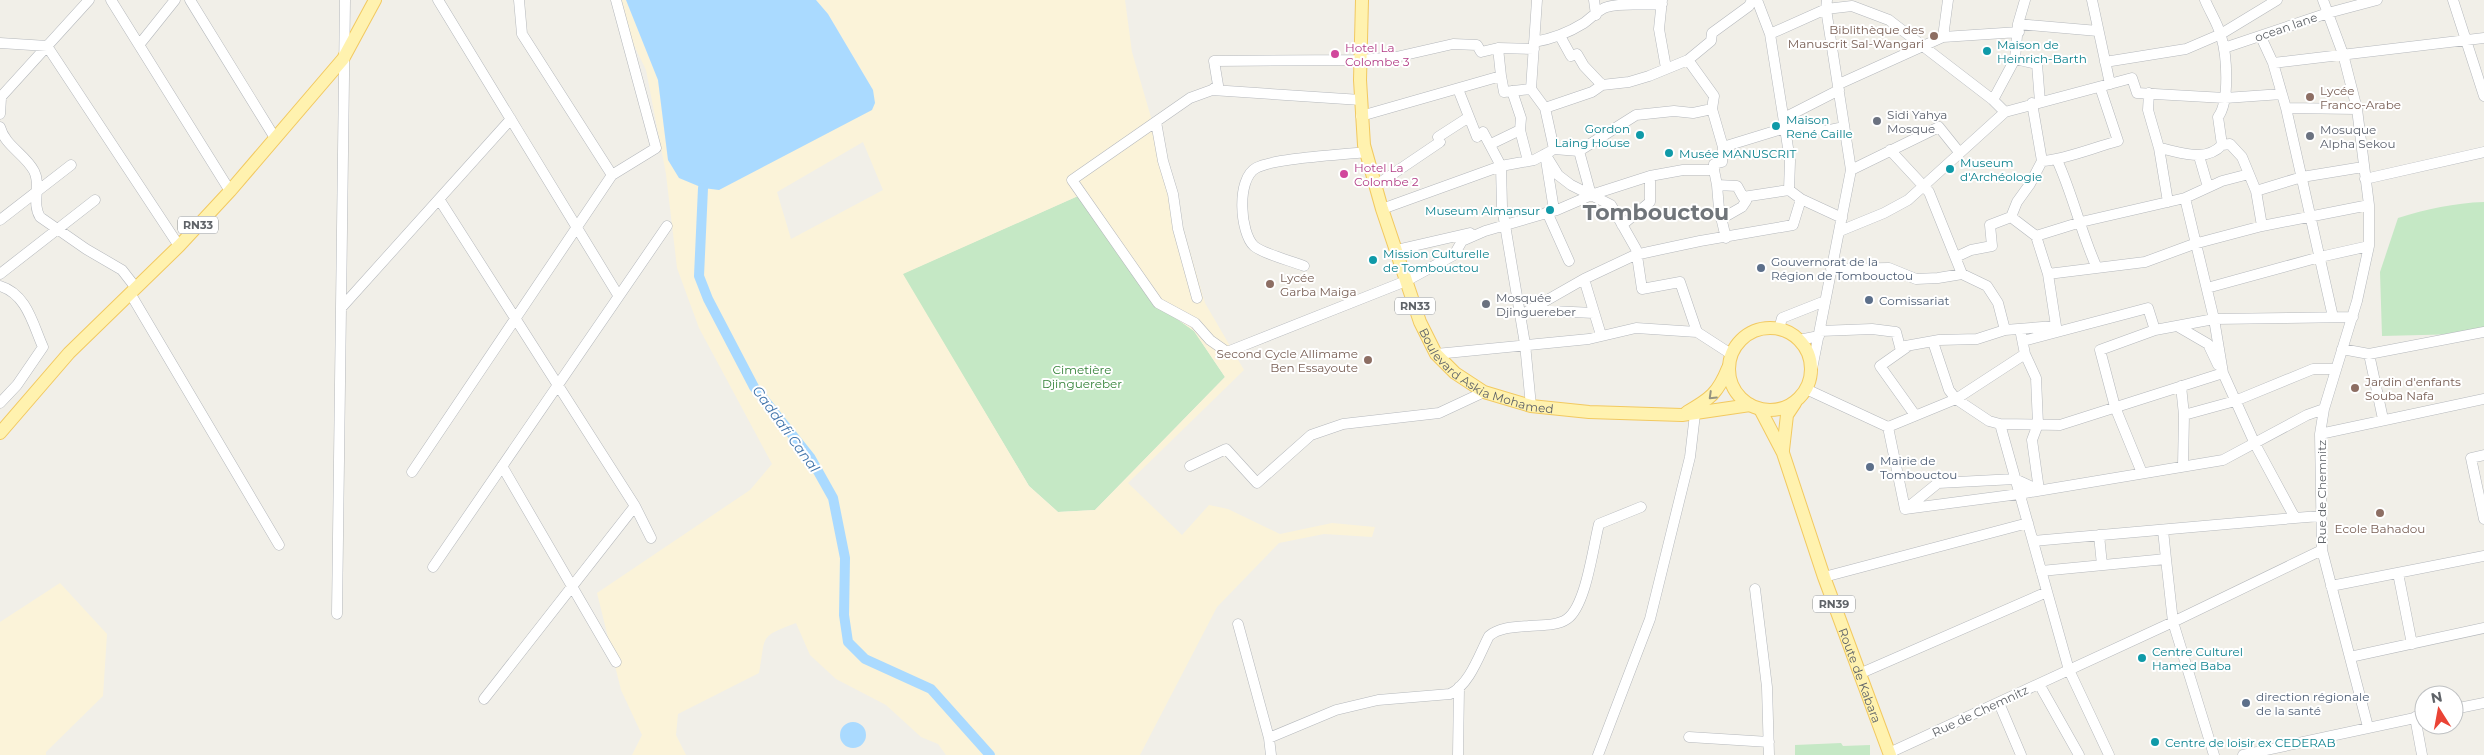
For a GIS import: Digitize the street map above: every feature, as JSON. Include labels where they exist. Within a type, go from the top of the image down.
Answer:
[{"type":"main road","name":"RN33","points":[[0,432],[70,353],[179,246],[230,191],[344,59],[375,0]]},
{"type":"main road","name":"Boulevard Askia Mohamed","points":[[1362,0],[1360,100],[1366,152],[1382,209],[1420,322],[1436,354],[1455,373],[1484,392],[1531,406],[1589,412],[1689,414]]},
{"type":"main road","points":[[1689,414],[1710,399],[1721,385],[1737,344],[1751,333],[1768,328],[1779,329],[1800,340],[1809,356],[1811,374],[1806,388],[1787,415],[1783,434],[1783,452]]},
{"type":"main road","points":[[1730,360],[1730,378],[1734,389],[1755,407],[1783,452]]},
{"type":"main road","points":[[1755,407],[1773,410],[1785,407],[1796,400]]},
{"type":"main road","name":"RN33","points":[[1689,414],[1755,407]]},
{"type":"main road","name":"Route de Kabara","points":[[1783,452],[1824,577],[1889,754]]},
{"type":"street","points":[[0,114],[0,98],[89,0]]},
{"type":"street","points":[[111,0],[230,191]]},
{"type":"street","points":[[140,45],[175,0]]},
{"type":"street","points":[[190,0],[275,138]]},
{"type":"street","points":[[337,614],[345,0]]},
{"type":"street","points":[[438,0],[618,295]]},
{"type":"street","points":[[519,0],[522,34],[612,175]]},
{"type":"street","points":[[412,472],[612,175],[656,148],[616,0]]},
{"type":"street","points":[[1536,0],[1531,88],[1546,108],[1550,152],[1551,211],[1569,261]]},
{"type":"street","points":[[1594,0],[1596,15]]},
{"type":"street","points":[[1546,108],[1592,92],[1602,85],[1629,82],[1688,60],[1711,41],[1712,33],[1749,6],[1752,0]]},
{"type":"street","points":[[1757,0],[1770,34],[1790,161],[1789,190]]},
{"type":"street","points":[[1943,37],[1948,0]]},
{"type":"street","points":[[1994,100],[2015,59],[2025,0]]},
{"type":"street","points":[[2042,161],[2057,160],[2073,153],[2118,141],[2105,86],[2105,62],[2092,0]]},
{"type":"street","points":[[2205,0],[2221,34],[2224,48],[2225,98],[2218,117],[2222,145]]},
{"type":"street","points":[[2105,62],[2186,49],[2221,34],[2277,0]]},
{"type":"street","name":"Rue de Chemnitz","points":[[1889,754],[2173,622],[2322,550],[2320,434],[2324,408],[2353,317],[2369,246],[2369,205],[2357,109],[2343,54],[2323,0]]},
{"type":"street","name":"ocean lane","points":[[2224,48],[2328,13],[2377,0]]},
{"type":"street","points":[[2453,0],[2484,96]]},
{"type":"street","points":[[1501,225],[1462,241],[1454,255],[1406,281],[1227,352],[1210,340],[1195,323],[1158,303],[1072,180],[1190,98],[1212,90],[1218,85],[1214,61],[1360,60],[1396,57],[1453,44],[1477,45],[1481,52],[1498,48],[1534,46],[1560,36],[1596,15],[1605,7],[1621,4],[1639,6],[1662,2],[1659,29],[1666,68]]},
{"type":"street","points":[[1770,34],[1826,4],[1852,6],[1889,20],[1994,100],[2005,112]]},
{"type":"street","points":[[1811,374],[1851,170],[1826,4]]},
{"type":"street","points":[[1784,124],[1788,116],[1839,87],[1943,37],[2019,28],[2098,31]]},
{"type":"street","points":[[1560,36],[1571,56],[1577,54],[1584,66],[1602,85]]},
{"type":"street","points":[[2261,37],[2273,63],[2286,108],[2333,317]]},
{"type":"street","points":[[2273,63],[2484,38]]},
{"type":"street","points":[[0,44],[47,46]]},
{"type":"street","points":[[47,46],[179,246]]},
{"type":"street","points":[[1498,48],[1504,92],[1531,88]]},
{"type":"street","points":[[1956,257],[1970,250],[1992,246],[1990,225],[2011,217],[2017,202],[2030,184],[2042,161],[2036,103],[2038,64],[2015,59]]},
{"type":"street","points":[[1688,60],[1714,96],[1712,109],[1723,147],[1722,162],[1714,164],[1714,170],[1726,238]]},
{"type":"street","points":[[1361,116],[1501,76]]},
{"type":"street","points":[[1840,231],[1908,200],[1922,185],[2005,112],[2132,78],[2137,93],[2225,98],[2282,94]]},
{"type":"street","points":[[1458,88],[1478,137],[1483,132],[1501,166],[1501,225],[1526,344],[1531,406]]},
{"type":"street","points":[[1212,90],[1360,100]]},
{"type":"street","points":[[1512,91],[1521,118],[1520,130],[1528,160]]},
{"type":"street","points":[[2149,94],[2148,110],[2159,148],[2168,202]]},
{"type":"street","points":[[2286,108],[2357,109]]},
{"type":"street","points":[[1382,209],[1501,166],[1528,160],[1550,152],[1579,151],[1636,115],[1674,111],[1693,113],[1712,109]]},
{"type":"street","points":[[1375,186],[1440,142],[1438,137],[1469,117]]},
{"type":"street","points":[[341,308],[511,119]]},
{"type":"street","points":[[1156,122],[1163,161],[1173,194],[1178,230],[1197,298]]},
{"type":"street","points":[[1723,147],[1784,124],[1799,125],[1825,131],[1844,127]]},
{"type":"street","points":[[0,127],[8,143],[34,172],[38,187],[36,211],[57,230],[122,270],[279,545]]},
{"type":"street","points":[[1851,170],[1939,127],[1959,152]]},
{"type":"street","points":[[1490,144],[1520,130]]},
{"type":"street","points":[[2159,148],[2200,156],[2214,153],[2222,145],[2230,144],[2242,157],[2256,191],[2262,226]]},
{"type":"street","points":[[1890,150],[1929,192],[1962,274]]},
{"type":"street","points":[[1579,151],[1591,195]]},
{"type":"street","points":[[1304,266],[1255,247],[1247,236],[1242,191],[1247,176],[1256,168],[1272,164],[1366,152]]},
{"type":"street","points":[[1550,152],[1558,175],[1611,205],[1637,255],[1642,289],[1680,282],[1697,332],[1730,360]]},
{"type":"street","points":[[2365,179],[2484,152]]},
{"type":"street","points":[[2200,156],[2208,187]]},
{"type":"street","points":[[2057,160],[2071,191],[2088,249],[2097,268]]},
{"type":"street","points":[[0,220],[71,165]]},
{"type":"street","points":[[2256,191],[2302,177],[2364,167]]},
{"type":"street","points":[[1396,250],[1551,211],[1591,195],[1650,176],[1683,170],[1714,170]]},
{"type":"street","points":[[2036,236],[2081,222],[2185,198],[2208,187],[2249,174]]},
{"type":"street","points":[[1622,225],[1650,202],[1650,176]]},
{"type":"street","points":[[1717,185],[1737,186],[1746,201],[1742,207],[1721,218]]},
{"type":"street","points":[[1744,197],[1789,190],[1801,199],[1842,218]]},
{"type":"street","points":[[2185,198],[2194,244],[2214,319],[2222,373]]},
{"type":"street","points":[[439,199],[634,506],[651,538]]},
{"type":"street","points":[[1520,315],[1584,279],[1637,255],[1793,225],[1801,199]]},
{"type":"street","points":[[0,274],[95,200]]},
{"type":"street","points":[[2048,274],[2144,262],[2194,244],[2262,226],[2369,205]]},
{"type":"street","points":[[1800,340],[1819,334],[1872,329],[1896,332],[1900,347],[1907,347],[1933,342],[1977,339],[2005,330],[2056,326],[2048,274],[2036,236],[2011,217]]},
{"type":"street","points":[[433,567],[667,226]]},
{"type":"street","points":[[2207,288],[2320,257],[2369,246]]},
{"type":"street","points":[[1831,270],[1889,268],[1916,279],[1962,274],[1987,286],[1998,303],[2005,330]]},
{"type":"street","points":[[1584,279],[1602,335]]},
{"type":"street","points":[[0,286],[7,288],[23,303],[33,319],[43,347],[17,385],[0,403]]},
{"type":"street","points":[[1779,329],[1782,318],[1825,301]]},
{"type":"street","points":[[2022,341],[2148,308],[2155,330]]},
{"type":"street","points":[[1530,310],[1594,313]]},
{"type":"street","points":[[2142,473],[2115,407],[2100,350],[2155,330],[2214,319],[2353,317]]},
{"type":"street","points":[[2177,326],[2208,344],[2255,444],[2296,518]]},
{"type":"street","points":[[1436,354],[1602,335],[1636,328],[1697,332]]},
{"type":"street","points":[[2020,329],[2025,354],[2036,378],[2038,424],[2032,440],[2039,490]]},
{"type":"street","points":[[2342,349],[2369,354],[2484,332]]},
{"type":"street","points":[[1933,342],[1949,390],[1956,399],[1989,421],[2000,424],[2060,425],[2222,373]]},
{"type":"street","points":[[1907,347],[1880,366],[1915,415]]},
{"type":"street","points":[[1806,388],[1888,427],[1956,399],[2025,354]]},
{"type":"street","points":[[2369,354],[2383,419]]},
{"type":"street","points":[[2184,415],[2235,401],[2313,369],[2335,369]]},
{"type":"street","points":[[2181,386],[2184,415],[2183,466]]},
{"type":"street","points":[[1190,466],[1226,449],[1257,483],[1311,435],[1343,424],[1439,413],[1484,392]]},
{"type":"street","points":[[2320,434],[2484,398]]},
{"type":"street","points":[[1905,509],[2019,494],[2223,460],[2307,415],[2324,408]]},
{"type":"street","points":[[1598,755],[1650,619],[1690,457],[1689,414]]},
{"type":"street","points":[[2000,424],[2069,670],[2109,755]]},
{"type":"street","points":[[1888,427],[1905,509]]},
{"type":"street","points":[[2484,455],[2471,458],[2484,519]]},
{"type":"street","points":[[502,466],[616,662]]},
{"type":"street","points":[[1905,509],[1938,483],[2015,479],[2039,490]]},
{"type":"street","points":[[484,699],[634,506]]},
{"type":"street","points":[[1269,738],[1336,710],[1378,700],[1450,694],[1466,680],[1489,636],[1494,632],[1503,629],[1559,622],[1568,618],[1579,605],[1599,524],[1641,508]]},
{"type":"street","points":[[2033,541],[2320,516]]},
{"type":"street","points":[[1824,577],[2028,523]]},
{"type":"street","points":[[2163,530],[2173,622],[2214,755]]},
{"type":"street","points":[[2099,535],[2102,565]]},
{"type":"street","points":[[2322,550],[2368,727]]},
{"type":"street","points":[[2331,586],[2484,556]]},
{"type":"street","points":[[2041,571],[2166,559]]},
{"type":"street","points":[[2398,573],[2412,644]]},
{"type":"street","points":[[1755,589],[1767,687],[1769,755]]},
{"type":"street","points":[[1859,674],[2047,592]]},
{"type":"street","points":[[1238,624],[1269,738],[1269,754]]},
{"type":"street","points":[[2350,657],[2484,628]]},
{"type":"street","points":[[2039,684],[2079,755]]},
{"type":"street","points":[[1458,755],[1459,687]]},
{"type":"street","points":[[1999,703],[2021,755]]},
{"type":"street","points":[[2464,708],[2484,703]]},
{"type":"street","points":[[2243,755],[2414,717]]},
{"type":"street","points":[[2420,735],[2422,755]]},
{"type":"street","points":[[1689,737],[1769,742]]},
{"type":"green space","name":"Cimetière Djinguereber","points":[[1078,196],[1153,302],[1194,331],[1225,377],[1095,510],[1058,512],[1029,486],[902,274]]},
{"type":"green space","points":[[2484,202],[2484,329],[2463,334],[2382,336],[2380,272],[2398,218],[2441,207]]},
{"type":"green space","points":[[1841,743],[1843,746],[1870,745],[1870,755],[1795,755],[1795,745]]},
{"type":"sand","points":[[612,0],[626,0],[658,80],[668,160],[719,190],[873,90],[828,14],[816,0],[1125,0],[1132,52],[1205,303],[1244,370],[1128,483],[1182,535],[1209,505],[1228,509],[1280,534],[1332,523],[1375,527],[1372,537],[1324,534],[1279,543],[1217,607],[1140,755],[946,755],[938,744],[921,737],[886,705],[836,679],[810,655],[796,623],[769,635],[766,639],[759,673],[678,714],[676,735],[686,755],[632,755],[642,735],[621,690],[597,593],[750,490],[772,464],[699,328],[677,268],[666,174],[646,70]],"holes":[[[863,142],[883,190],[791,239],[777,192]],[[1078,196],[1153,302],[1194,331],[1225,377],[1095,510],[1058,512],[1029,486],[903,274]]]},
{"type":"sand","points":[[60,583],[107,634],[103,696],[46,752],[46,755],[0,755],[0,622]]},
{"type":"water","points":[[626,0],[816,0],[828,14],[873,90],[875,103],[872,110],[719,190],[703,188],[679,178],[668,160],[658,80]]},
{"type":"water","points":[[853,722],[862,726],[866,735],[862,744],[853,748],[844,744],[840,735],[844,726]]},
{"type":"waterway","name":"Gaddafi Canal","points":[[703,188],[699,276],[708,299],[754,387],[810,457],[833,498],[845,558],[844,615],[848,642],[865,659],[931,689],[990,755]]},
{"type":"place","name":"Biblithèque des Manuscrit Sal-Wangari","points":[[1934,36]]},
{"type":"place","name":"Maison de Heinrich-Barth","points":[[1987,51]]},
{"type":"place","name":"Hotel La Colombe 3","points":[[1335,54]]},
{"type":"place","name":"Lycée Franco-Arabe","points":[[2310,97]]},
{"type":"place","name":"Sidi Yahya Mosque","points":[[1877,121]]},
{"type":"place","name":"Maison René Caille","points":[[1776,126]]},
{"type":"place","name":"Gordon Laing House","points":[[1640,135]]},
{"type":"place","name":"Mosuque Alpha Sekou","points":[[2310,136]]},
{"type":"place","name":"Musée MANUSCRIT","points":[[1669,153]]},
{"type":"place","name":"Museum d'Archéologie","points":[[1950,169]]},
{"type":"place","name":"Hotel La Colombe 2","points":[[1344,174]]},
{"type":"place","name":"Museum Almansur","points":[[1550,210]]},
{"type":"place","name":"Mission Culturelle de Tombouctou","points":[[1373,260]]},
{"type":"place","name":"Gouvernorat de la Région de Tombouctou","points":[[1761,268]]},
{"type":"place","name":"Lycée Garba Maiga","points":[[1270,284]]},
{"type":"place","name":"Comissariat","points":[[1869,300]]},
{"type":"place","name":"Mosquée Djinguereber","points":[[1486,304]]},
{"type":"place","name":"Second Cycle Allimame Ben Essayoute","points":[[1368,360]]},
{"type":"place","name":"Jardin d'enfants Souba Nafa","points":[[2355,388]]},
{"type":"place","name":"Mairie de Tombouctou","points":[[1870,467]]},
{"type":"place","name":"Ecole Bahadou","points":[[2380,513]]},
{"type":"place","name":"Centre Culturel Hamed Baba","points":[[2142,658]]},
{"type":"place","name":"direction régionale de la santé","points":[[2246,703]]},
{"type":"place","name":"Centre de loisir ex CEDERAB","points":[[2155,742]]},
{"type":"district","name":"Tombouctou","points":[[1656,212]]}]
